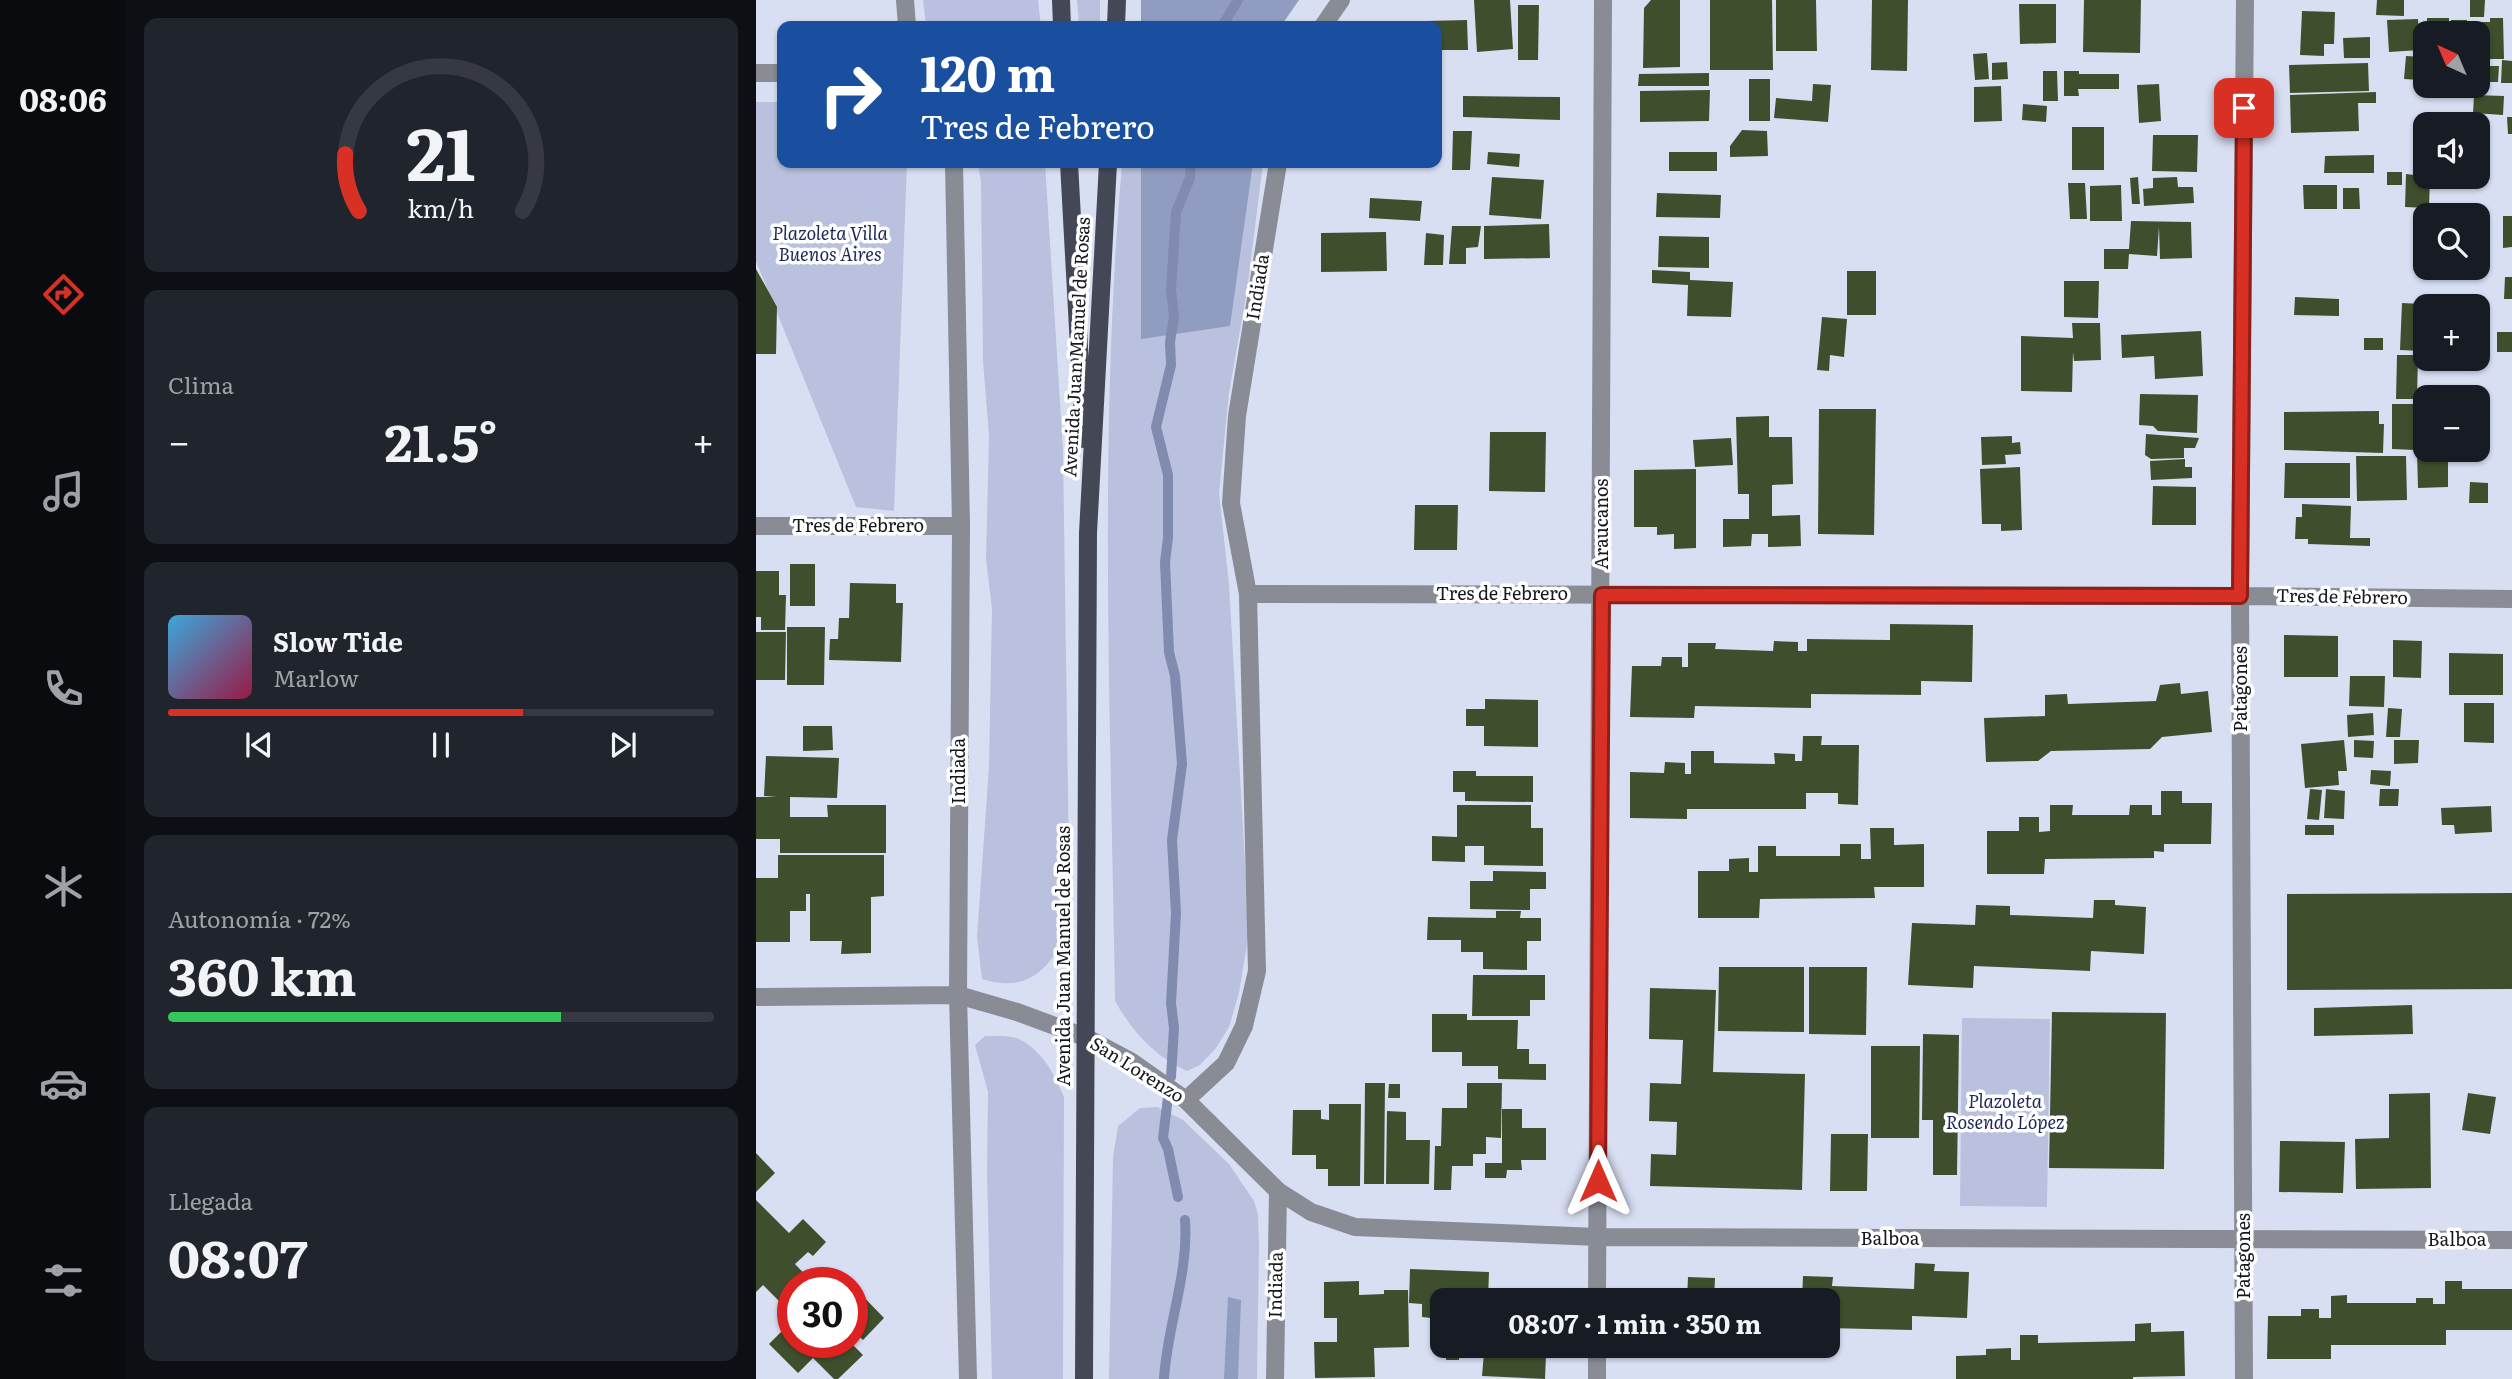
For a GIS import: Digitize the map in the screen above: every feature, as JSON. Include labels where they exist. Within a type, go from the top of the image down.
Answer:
[{"type":"main road","points":[[1061,0],[1062,21]]},
{"type":"main road","points":[[1116,21],[1117,0]]},
{"type":"main road","name":"Avenida Juan Manuel de Rosas","points":[[1069,168],[1088,533]]},
{"type":"main road","name":"Avenida Juan Manuel de Rosas","points":[[1084,1379],[1088,533],[1108,168]]},
{"type":"street","points":[[905,0],[907,21]]},
{"type":"street","points":[[1326,21],[1341,0]]},
{"type":"street","name":"Araucanos","points":[[1597,1288],[1602,595],[1602,0]]},
{"type":"street","name":"Patagones","points":[[2244,1379],[2240,596],[2245,0]]},
{"type":"street","points":[[756,73],[777,74]]},
{"type":"street","name":"Indiada","points":[[954,168],[961,526],[958,995],[968,1379]]},
{"type":"street","name":"Indiada","points":[[1186,1100],[1226,1063],[1244,1026],[1257,971],[1248,594],[1231,503],[1237,416],[1277,168]]},
{"type":"street","name":"Tres de Febrero","points":[[756,526],[961,526]]},
{"type":"street","name":"Tres de Febrero","points":[[1248,594],[2512,599]]},
{"type":"street","name":"San Lorenzo","points":[[756,997],[958,995],[1017,1012],[1084,1037],[1132,1062],[1186,1100],[1278,1191]]},
{"type":"street","name":"Indiada","points":[[1275,1379],[1278,1191]]},
{"type":"street","name":"Balboa","points":[[1278,1191],[1311,1212],[1355,1227],[1598,1237],[2512,1240]]},
{"type":"street","points":[[1597,1358],[1597,1379]]},
{"type":"green space","points":[[923,0],[1038,0],[1040,21],[925,21]]},
{"type":"green space","points":[[1077,0],[1100,0],[1100,21],[1079,21]]},
{"type":"green space","name":"Plazoleta Villa Buenos Aires","points":[[756,102],[777,102],[777,168],[907,168],[894,511],[856,507],[756,261]]},
{"type":"green space","points":[[979,168],[1045,168],[1063,450],[1070,930],[1045,966],[1025,980],[1013,983],[982,979],[977,937],[989,766],[992,609],[986,559],[989,436],[983,361]]},
{"type":"green space","points":[[1122,168],[1262,168],[1247,291],[1229,393],[1219,493],[1229,584],[1249,932],[1239,993],[1229,1027],[1216,1048],[1200,1065],[1187,1071],[1145,1042],[1115,1001],[1108,477],[1115,267]]},
{"type":"green space","name":"Plazoleta Rosendo López","points":[[1962,1018],[2050,1019],[2047,1207],[1960,1206]]},
{"type":"green space","points":[[985,1036],[1011,1037],[1027,1044],[1047,1064],[1064,1097],[1063,1379],[992,1379],[987,1173],[988,1092],[975,1045]]},
{"type":"green space","points":[[1157,1107],[1183,1120],[1229,1164],[1254,1201],[1258,1214],[1259,1245],[1257,1379],[1109,1379],[1113,1157],[1118,1126],[1140,1108]]},
{"type":"shaded area","points":[[1141,0],[1299,0],[1284,21],[1141,21]]},
{"type":"shaded area","points":[[1141,168],[1252,168],[1230,326],[1141,339]]},
{"type":"shaded area","points":[[1228,1297],[1241,1300],[1238,1379],[1224,1379]]},
{"type":"building","points":[[1474,0],[1510,0],[1513,49],[1477,52]]},
{"type":"building","points":[[1651,0],[1680,0],[1680,67],[1643,68],[1644,8]]},
{"type":"building","points":[[1710,0],[1772,0],[1773,70],[1710,70]]},
{"type":"building","points":[[1776,0],[1816,0],[1817,51],[1776,51]]},
{"type":"building","points":[[1872,0],[1908,0],[1907,71],[1871,70]]},
{"type":"building","points":[[2084,0],[2141,0],[2140,53],[2083,52]]},
{"type":"building","points":[[2377,0],[2404,0],[2404,16],[2376,15]]},
{"type":"building","points":[[2470,0],[2485,0],[2484,17],[2470,17]]},
{"type":"building","points":[[2019,4],[2056,4],[2056,43],[2020,44]]},
{"type":"building","points":[[1518,5],[1539,5],[1538,60],[1518,60]]},
{"type":"building","points":[[2302,11],[2335,12],[2334,44],[2324,44],[2324,56],[2300,55]]},
{"type":"building","points":[[2427,18],[2449,18],[2449,21],[2427,21]]},
{"type":"building","points":[[2490,18],[2503,18],[2504,59],[2490,59]]},
{"type":"building","points":[[2418,19],[2413,21],[2413,50],[2389,52],[2387,20]]},
{"type":"building","points":[[1467,20],[1468,50],[1442,50],[1442,21],[1426,21]]},
{"type":"building","points":[[2370,37],[2370,58],[2344,58],[2343,38]]},
{"type":"building","points":[[1987,53],[1989,79],[1975,80],[1973,54]]},
{"type":"building","points":[[2406,56],[2413,56],[2413,80],[2404,79]]},
{"type":"building","points":[[2502,60],[2512,61],[2512,83],[2501,83]]},
{"type":"building","points":[[2007,62],[2008,79],[1992,80],[1992,63]]},
{"type":"building","points":[[2368,63],[2369,91],[2290,93],[2289,65]]},
{"type":"building","points":[[2490,66],[2499,66],[2498,82],[2490,82]]},
{"type":"building","points":[[2043,71],[2057,71],[2058,101],[2043,101]]},
{"type":"building","points":[[2064,71],[2079,71],[2079,74],[2119,74],[2119,89],[2078,89],[2079,96],[2064,96]]},
{"type":"building","points":[[1709,73],[1709,86],[1638,86],[1639,74]]},
{"type":"building","points":[[1749,79],[1770,79],[1770,121],[1749,121]]},
{"type":"building","points":[[1813,84],[1831,85],[1828,122],[1774,118],[1776,98],[1812,101]]},
{"type":"building","points":[[2159,84],[2161,121],[2139,123],[2137,85]]},
{"type":"building","points":[[2001,86],[2002,121],[1974,122],[1974,87]]},
{"type":"building","points":[[1710,90],[1709,121],[1640,122],[1640,91]]},
{"type":"building","points":[[2376,92],[2376,103],[2358,103],[2359,131],[2291,133],[2290,95]]},
{"type":"building","points":[[1463,96],[1560,97],[1560,120],[1463,117]]},
{"type":"building","points":[[2504,96],[2503,115],[2473,112],[2474,98]]},
{"type":"building","points":[[2023,104],[2047,106],[2046,122],[2022,120]]},
{"type":"building","points":[[2507,117],[2512,117],[2512,134],[2508,134]]},
{"type":"building","points":[[2072,127],[2104,127],[2104,170],[2072,170]]},
{"type":"building","points":[[1742,130],[1767,131],[1768,156],[1730,157],[1730,146]]},
{"type":"building","points":[[1453,131],[1472,131],[1470,170],[1452,170]]},
{"type":"building","points":[[2153,135],[2198,135],[2197,172],[2152,171]]},
{"type":"building","points":[[1488,152],[1520,154],[1519,167],[1487,164]]},
{"type":"building","points":[[1669,152],[1717,152],[1717,171],[1669,171]]},
{"type":"building","points":[[2374,155],[2374,173],[2324,173],[2325,156]]},
{"type":"building","points":[[2387,172],[2402,172],[2402,185],[2387,185]]},
{"type":"building","points":[[2406,174],[2413,175],[2413,189],[2430,189],[2429,203],[2413,203],[2413,207],[2405,207]]},
{"type":"building","points":[[1492,177],[1544,180],[1541,219],[1489,215]]},
{"type":"building","points":[[2138,177],[2140,204],[2132,204],[2130,178]]},
{"type":"building","points":[[2177,177],[2178,187],[2193,187],[2194,203],[2144,206],[2143,189],[2153,188],[2153,178]]},
{"type":"building","points":[[2068,183],[2085,183],[2087,219],[2070,219]]},
{"type":"building","points":[[2121,185],[2122,221],[2090,221],[2090,186]]},
{"type":"building","points":[[2303,185],[2337,185],[2337,209],[2304,209]]},
{"type":"building","points":[[2343,188],[2359,188],[2360,209],[2343,209]]},
{"type":"building","points":[[1657,193],[1721,195],[1720,218],[1656,217]]},
{"type":"building","points":[[1370,198],[1422,201],[1420,221],[1369,218]]},
{"type":"building","points":[[2503,216],[2512,216],[2512,247],[2503,248]]},
{"type":"building","points":[[2131,221],[2191,222],[2192,258],[2160,259],[2159,227],[2157,256],[2129,254],[2128,269],[2104,269],[2104,249],[2129,249]]},
{"type":"building","points":[[1549,224],[1550,258],[1484,259],[1484,226]]},
{"type":"building","points":[[1452,226],[1481,226],[1478,247],[1466,248],[1466,264],[1449,264]]},
{"type":"building","points":[[1386,232],[1387,271],[1321,272],[1321,233]]},
{"type":"building","points":[[1426,233],[1444,235],[1443,265],[1424,265]]},
{"type":"building","points":[[1659,236],[1709,237],[1709,268],[1658,267]]},
{"type":"building","points":[[756,269],[777,307],[776,354],[756,354]]},
{"type":"building","points":[[1652,270],[1690,272],[1690,280],[1733,282],[1731,317],[1687,316],[1688,285],[1652,283]]},
{"type":"building","points":[[1847,271],[1876,271],[1876,315],[1847,315]]},
{"type":"building","points":[[2505,277],[2512,277],[2512,299],[2504,299]]},
{"type":"building","points":[[2064,281],[2099,281],[2098,318],[2064,317]]},
{"type":"building","points":[[2295,297],[2339,299],[2339,316],[2294,315]]},
{"type":"building","points":[[2402,303],[2413,304],[2413,351],[2400,350]]},
{"type":"building","points":[[1822,317],[1847,319],[1844,357],[1830,355],[1829,371],[1817,370]]},
{"type":"building","points":[[2072,323],[2100,323],[2101,360],[2074,361],[2073,352],[2072,392],[2021,391],[2021,336],[2073,338]]},
{"type":"building","points":[[2201,331],[2203,376],[2155,379],[2154,356],[2122,358],[2121,335]]},
{"type":"building","points":[[2497,332],[2512,332],[2512,352],[2497,352]]},
{"type":"building","points":[[2364,338],[2383,338],[2383,350],[2364,350]]},
{"type":"building","points":[[2397,355],[2413,355],[2413,371],[2418,371],[2417,385],[2413,385],[2413,399],[2396,399]]},
{"type":"building","points":[[2140,394],[2198,395],[2197,433],[2158,431],[2153,426],[2139,425]]},
{"type":"building","points":[[2392,404],[2413,404],[2413,450],[2392,449]]},
{"type":"building","points":[[1819,409],[1876,409],[1874,535],[1818,534]]},
{"type":"building","points":[[2379,411],[2379,424],[2384,424],[2383,453],[2284,450],[2284,412]]},
{"type":"building","points":[[1769,416],[1769,437],[1792,437],[1793,484],[1772,485],[1772,516],[1800,515],[1801,546],[1768,547],[1768,534],[1752,534],[1751,546],[1723,547],[1723,519],[1749,519],[1749,494],[1738,494],[1736,417]]},
{"type":"building","points":[[1490,432],[1546,432],[1545,492],[1489,491]]},
{"type":"building","points":[[2146,434],[2199,438],[2195,448],[2184,448],[2184,458],[2151,459],[2145,455]]},
{"type":"building","points":[[2012,436],[2012,443],[2020,442],[2021,454],[2005,455],[2006,464],[1982,465],[1981,437]]},
{"type":"building","points":[[1731,438],[1733,465],[1695,467],[1693,440]]},
{"type":"building","points":[[2356,456],[2406,456],[2407,500],[2357,501]]},
{"type":"building","points":[[2185,459],[2185,467],[2192,467],[2192,478],[2151,480],[2150,461]]},
{"type":"building","points":[[2417,462],[2448,462],[2448,487],[2418,488]]},
{"type":"building","points":[[2285,463],[2350,463],[2350,498],[2284,498]]},
{"type":"building","points":[[2020,467],[2022,530],[2001,531],[2001,524],[1982,524],[1980,469]]},
{"type":"building","points":[[1696,469],[1696,548],[1674,549],[1674,534],[1657,535],[1657,527],[1634,527],[1634,470]]},
{"type":"building","points":[[2470,482],[2488,483],[2488,503],[2469,503]]},
{"type":"building","points":[[2153,486],[2196,487],[2196,525],[2152,525]]},
{"type":"building","points":[[2302,504],[2351,506],[2350,538],[2370,538],[2370,546],[2308,544],[2308,539],[2295,539],[2296,517],[2302,517]]},
{"type":"building","points":[[1415,505],[1458,505],[1457,550],[1414,550]]},
{"type":"building","points":[[790,564],[815,564],[815,606],[790,606]]},
{"type":"building","points":[[756,571],[779,571],[779,595],[786,595],[785,630],[761,630],[761,617],[756,617]]},
{"type":"building","points":[[850,583],[896,584],[896,603],[903,603],[901,662],[829,660],[830,639],[838,639],[839,618],[849,618]]},
{"type":"building","points":[[1890,624],[1973,625],[1972,682],[1921,681],[1921,695],[1811,694],[1811,708],[1695,706],[1694,718],[1630,717],[1632,666],[1661,666],[1662,657],[1682,657],[1682,667],[1688,667],[1688,643],[1716,643],[1715,649],[1773,651],[1774,641],[1798,642],[1798,651],[1807,651],[1807,639],[1890,640]]},
{"type":"building","points":[[787,627],[825,627],[824,685],[787,685]]},
{"type":"building","points":[[756,632],[786,632],[785,680],[756,680]]},
{"type":"building","points":[[2284,635],[2338,636],[2338,677],[2284,677]]},
{"type":"building","points":[[2393,640],[2422,641],[2421,678],[2393,677]]},
{"type":"building","points":[[2449,653],[2503,654],[2503,695],[2449,695]]},
{"type":"building","points":[[2350,676],[2385,676],[2384,707],[2349,706]]},
{"type":"building","points":[[2180,683],[2181,694],[2208,691],[2212,732],[2162,737],[2150,749],[2051,751],[2038,761],[1986,762],[1984,718],[2045,716],[2045,695],[2067,694],[2068,704],[2156,701],[2160,685]]},
{"type":"building","points":[[1485,699],[1538,700],[1538,747],[1484,746],[1484,726],[1466,726],[1466,709],[1485,709]]},
{"type":"building","points":[[2464,703],[2494,703],[2494,743],[2464,742]]},
{"type":"building","points":[[2388,708],[2402,709],[2400,737],[2386,737]]},
{"type":"building","points":[[2373,713],[2374,735],[2348,737],[2347,715]]},
{"type":"building","points":[[803,726],[832,726],[833,750],[803,751]]},
{"type":"building","points":[[1803,736],[1822,736],[1821,745],[1859,745],[1858,805],[1838,804],[1838,793],[1806,793],[1806,809],[1687,809],[1687,819],[1630,818],[1630,772],[1664,773],[1665,762],[1685,763],[1685,774],[1691,774],[1691,751],[1714,751],[1714,763],[1775,764],[1774,753],[1795,754],[1795,761],[1802,761]]},
{"type":"building","points":[[2344,740],[2347,771],[2338,771],[2339,785],[2305,788],[2301,744]]},
{"type":"building","points":[[2354,740],[2374,741],[2373,758],[2354,757]]},
{"type":"building","points":[[2394,740],[2419,740],[2418,763],[2394,764]]},
{"type":"building","points":[[766,756],[839,758],[837,798],[790,797],[790,817],[828,817],[827,805],[886,805],[886,853],[780,853],[780,839],[756,839],[756,797],[777,797],[764,796]]},
{"type":"building","points":[[2371,770],[2391,771],[2390,786],[2370,784]]},
{"type":"building","points":[[1453,771],[1476,771],[1476,776],[1533,776],[1533,802],[1465,801],[1465,792],[1453,792]]},
{"type":"building","points":[[2310,789],[2322,790],[2319,820],[2307,819]]},
{"type":"building","points":[[2326,789],[2345,791],[2344,819],[2324,818]]},
{"type":"building","points":[[2380,789],[2399,789],[2398,806],[2379,806]]},
{"type":"building","points":[[2161,791],[2182,791],[2182,803],[2212,803],[2211,844],[2164,844],[2164,852],[2154,851],[2154,858],[2045,859],[2044,874],[1987,874],[1987,831],[2019,831],[2019,817],[2039,817],[2039,832],[2050,831],[2050,805],[2073,805],[2072,815],[2129,815],[2130,805],[2152,805],[2152,815],[2161,815]]},
{"type":"building","points":[[1457,805],[1531,805],[1531,828],[1543,828],[1543,866],[1484,865],[1484,846],[1465,846],[1465,862],[1432,861],[1432,836],[1457,837]]},
{"type":"building","points":[[2491,806],[2492,832],[2455,834],[2454,825],[2442,825],[2441,808]]},
{"type":"building","points":[[2305,825],[2334,825],[2334,835],[2305,835]]},
{"type":"building","points":[[1870,828],[1894,828],[1894,845],[1924,844],[1924,887],[1874,887],[1875,898],[1760,899],[1759,918],[1698,918],[1698,871],[1729,871],[1729,859],[1749,858],[1749,872],[1758,872],[1758,846],[1776,846],[1776,856],[1840,856],[1840,844],[1861,844],[1861,859],[1871,859]]},
{"type":"building","points":[[778,855],[884,855],[884,896],[871,897],[871,953],[841,954],[842,941],[810,941],[810,894],[806,894],[806,911],[790,911],[790,942],[756,942],[756,878],[778,878]]},
{"type":"building","points":[[1493,871],[1546,872],[1546,889],[1530,889],[1530,910],[1470,909],[1470,881],[1493,881]]},
{"type":"building","points":[[2512,893],[2512,989],[2287,990],[2287,894]]},
{"type":"building","points":[[2094,900],[2115,900],[2115,905],[2146,907],[2144,954],[2091,951],[2090,971],[1974,966],[1973,988],[1908,985],[1912,923],[1975,925],[1976,905],[2010,906],[2010,915],[2093,918]]},
{"type":"building","points":[[1496,911],[1521,911],[1520,918],[1541,918],[1541,941],[1527,941],[1527,970],[1483,969],[1483,952],[1461,952],[1461,940],[1427,940],[1428,917],[1496,918]]},
{"type":"building","points":[[1719,967],[1804,967],[1804,1032],[1718,1031]]},
{"type":"building","points":[[1809,967],[1867,967],[1866,1035],[1809,1034]]},
{"type":"building","points":[[1473,975],[1545,975],[1545,1000],[1530,1000],[1530,1016],[1472,1016]]},
{"type":"building","points":[[1650,988],[1716,990],[1713,1072],[1805,1074],[1802,1190],[1650,1186],[1651,1154],[1676,1155],[1677,1122],[1649,1121],[1650,1083],[1681,1084],[1683,1040],[1649,1039]]},
{"type":"building","points":[[2412,1005],[2413,1034],[2314,1036],[2314,1008]]},
{"type":"building","points":[[2052,1012],[2166,1013],[2164,1169],[2049,1168]]},
{"type":"building","points":[[1432,1014],[1467,1014],[1467,1020],[1518,1020],[1517,1049],[1529,1049],[1529,1064],[1546,1064],[1546,1080],[1498,1079],[1498,1066],[1462,1066],[1462,1052],[1432,1052]]},
{"type":"building","points":[[1923,1034],[1959,1035],[1957,1175],[1933,1175],[1933,1120],[1922,1120]]},
{"type":"building","points":[[1871,1046],[1920,1046],[1919,1138],[1871,1138]]},
{"type":"building","points":[[1365,1083],[1385,1083],[1384,1184],[1364,1184]]},
{"type":"building","points":[[1467,1083],[1502,1083],[1501,1138],[1486,1137],[1486,1154],[1473,1154],[1473,1166],[1452,1166],[1451,1190],[1434,1190],[1435,1146],[1441,1146],[1442,1108],[1467,1108]]},
{"type":"building","points":[[1389,1084],[1400,1084],[1400,1098],[1388,1098]]},
{"type":"building","points":[[2430,1093],[2431,1188],[2356,1189],[2355,1139],[2389,1138],[2389,1094]]},
{"type":"building","points":[[2468,1093],[2496,1097],[2490,1134],[2462,1130]]},
{"type":"building","points":[[1329,1104],[1361,1104],[1360,1186],[1328,1186],[1328,1169],[1316,1169],[1316,1155],[1292,1155],[1293,1110],[1321,1110],[1321,1119],[1329,1120]]},
{"type":"building","points":[[1502,1109],[1522,1109],[1522,1128],[1546,1128],[1546,1160],[1521,1160],[1522,1170],[1507,1170],[1506,1178],[1485,1178],[1485,1163],[1502,1163]]},
{"type":"building","points":[[1387,1111],[1406,1112],[1406,1140],[1430,1140],[1429,1184],[1386,1184]]},
{"type":"building","points":[[1831,1134],[1868,1134],[1867,1191],[1830,1191]]},
{"type":"building","points":[[2280,1141],[2345,1142],[2343,1193],[2279,1192]]},
{"type":"building","points":[[756,1153],[775,1173],[756,1192]]},
{"type":"building","points":[[756,1200],[789,1233],[803,1219],[826,1242],[813,1256],[808,1252],[795,1264],[798,1267],[777,1267],[777,1299],[763,1285],[756,1292]]},
{"type":"building","points":[[1915,1263],[1935,1264],[1934,1271],[1969,1272],[1967,1318],[1912,1316],[1912,1330],[1840,1328],[1840,1288],[1802,1288],[1803,1276],[1833,1277],[1832,1286],[1914,1289]]},
{"type":"building","points":[[1410,1269],[1489,1272],[1488,1288],[1430,1288],[1430,1318],[1422,1317],[1422,1304],[1409,1303]]},
{"type":"building","points":[[1688,1277],[1715,1278],[1715,1288],[1688,1288]]},
{"type":"building","points":[[1359,1281],[1359,1295],[1384,1294],[1384,1290],[1408,1290],[1409,1347],[1374,1348],[1375,1377],[1315,1378],[1314,1342],[1337,1342],[1337,1318],[1324,1318],[1324,1282]]},
{"type":"building","points":[[2445,1281],[2462,1281],[2462,1289],[2512,1289],[2512,1330],[2446,1330],[2446,1345],[2331,1345],[2331,1359],[2267,1359],[2268,1316],[2301,1316],[2301,1309],[2319,1309],[2319,1318],[2331,1318],[2331,1296],[2347,1295],[2347,1303],[2416,1303],[2416,1298],[2433,1298],[2433,1304],[2445,1304]]},
{"type":"building","points":[[868,1301],[884,1318],[868,1335]]},
{"type":"building","points":[[2151,1323],[2151,1332],[2184,1331],[2185,1376],[2133,1379],[1956,1379],[1956,1356],[1986,1355],[1986,1349],[2011,1348],[2011,1360],[2020,1360],[2020,1335],[2038,1335],[2038,1343],[2135,1341],[2135,1324]]},
{"type":"building","points":[[777,1336],[777,1352],[769,1344]]},
{"type":"building","points":[[783,1358],[813,1358],[798,1373]]},
{"type":"building","points":[[813,1358],[860,1358],[838,1379],[834,1379]]},
{"type":"building","points":[[1484,1358],[1546,1358],[1545,1379],[1482,1376]]},
{"type":"waterway","points":[[1225,21],[1238,0]]},
{"type":"waterway","points":[[1171,1077],[1174,1028],[1171,1003],[1176,913],[1172,840],[1182,764],[1175,676],[1169,652],[1165,562],[1168,538],[1168,475],[1156,427],[1171,365],[1170,342],[1174,316],[1171,290],[1176,212],[1190,178],[1191,168]]},
{"type":"waterway","points":[[1169,1089],[1163,1138],[1168,1149],[1178,1197]]},
{"type":"waterway","points":[[1164,1379],[1184,1260],[1185,1220]]},
{"type":"route","points":[[1598,1181],[1602,595],[2240,596],[2244,108]]}]
